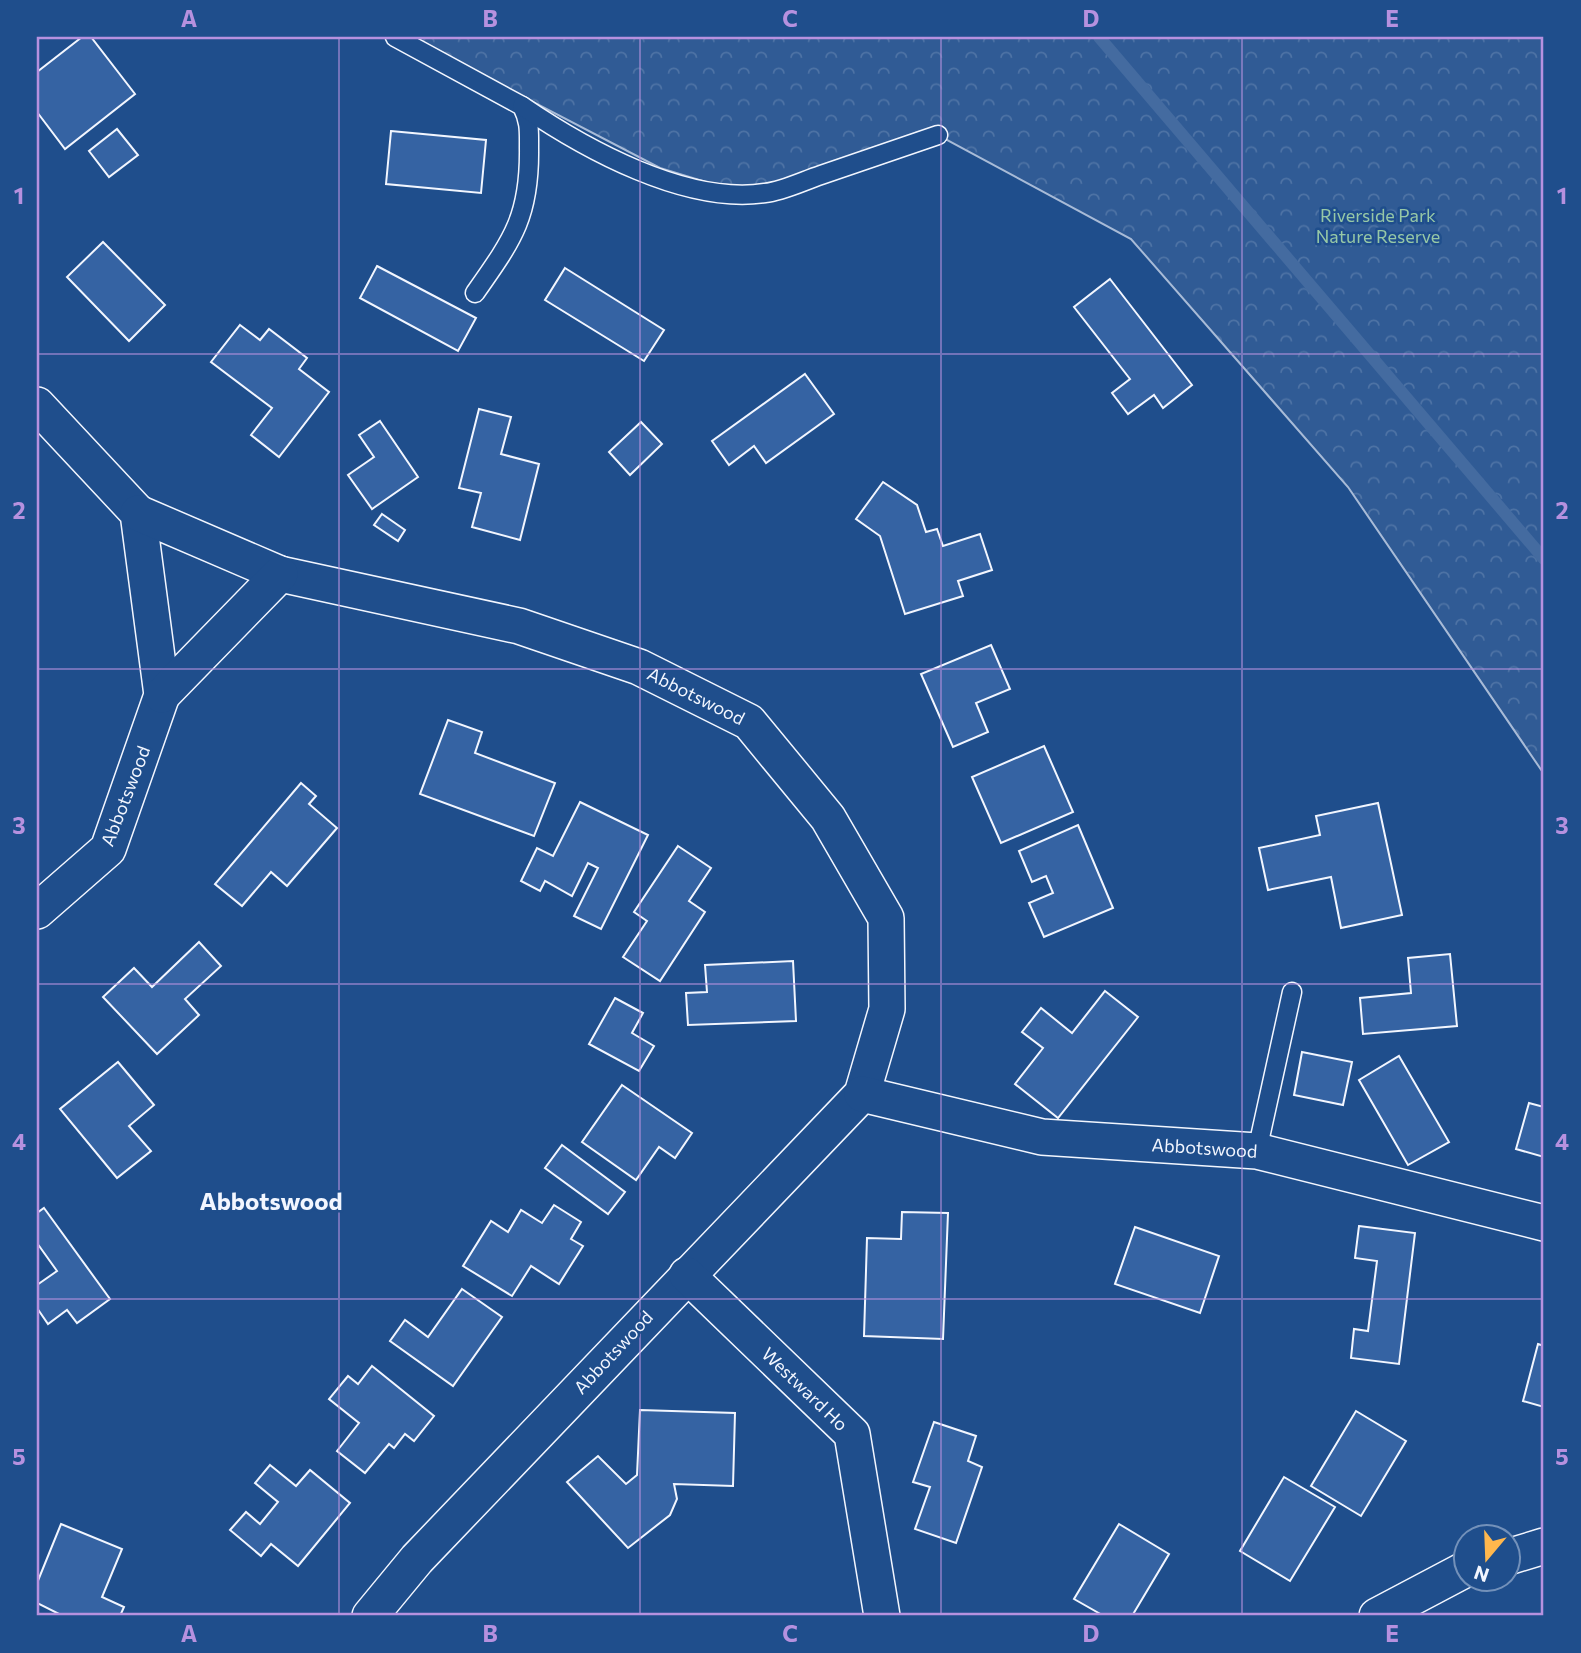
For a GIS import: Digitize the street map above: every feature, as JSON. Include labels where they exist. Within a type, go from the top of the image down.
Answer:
[{"type":"street","name":"Abbotswood","points":[[37,405],[138,513],[280,574],[519,626],[639,667],[749,722],[828,818],[886,918],[887,1009],[862,1094],[417,1559],[370,1616]]},
{"type":"street","name":"Abbotswood","points":[[138,513],[162,695]]},
{"type":"street","name":"Abbotswood","points":[[37,911],[108,849],[162,695],[280,574]]},
{"type":"street","name":"Abbotswood","points":[[862,1094],[1042,1137],[1257,1151],[1544,1223]]},
{"type":"street","name":"Westward Ho","points":[[687,1275],[852,1434],[882,1616]]},
{"type":"street","points":[[1522,1553],[1544,1546]]},
{"type":"street","points":[[1377,1616],[1452,1576]]},
{"type":"lane","points":[[395,37],[595,149],[692,188],[718,195],[768,193],[938,135]]},
{"type":"lane","points":[[475,293],[509,245],[523,216],[531,178],[530,121],[522,106]]},
{"type":"lane","points":[[1257,1151],[1292,992]]},
{"type":"green space","name":"Riverside Park Nature Reserve","points":[[408,37],[1544,37],[1544,774],[1348,487],[1131,239],[938,135],[801,192],[709,183],[660,168]]},
{"type":"building","points":[[82,37],[91,37],[135,94],[65,149],[37,112],[37,72]]},
{"type":"building","points":[[117,129],[138,155],[109,177],[89,151]]},
{"type":"building","points":[[391,131],[486,140],[481,193],[386,184]]},
{"type":"building","points":[[103,242],[165,305],[129,341],[67,277]]},
{"type":"building","points":[[377,266],[476,318],[458,351],[360,298]]},
{"type":"building","points":[[565,268],[664,330],[644,361],[545,300]]},
{"type":"building","points":[[1110,279],[1192,385],[1163,408],[1154,395],[1128,414],[1112,393],[1130,379],[1074,307]]},
{"type":"building","points":[[240,325],[260,340],[269,329],[307,358],[299,369],[329,392],[279,457],[251,435],[272,408],[211,362]]},
{"type":"building","points":[[805,374],[834,414],[766,463],[754,446],[729,465],[712,441]]},
{"type":"building","points":[[479,409],[511,417],[501,454],[539,464],[520,540],[472,527],[481,493],[459,488]]},
{"type":"building","points":[[380,421],[418,477],[372,509],[348,475],[374,457],[359,435]]},
{"type":"building","points":[[641,422],[662,444],[630,475],[609,452]]},
{"type":"building","points":[[883,482],[917,505],[926,532],[937,529],[943,546],[980,534],[992,570],[958,581],[963,596],[905,614],[880,536],[856,519]]},
{"type":"building","points":[[382,514],[405,530],[398,541],[374,525]]},
{"type":"building","points":[[991,645],[1010,689],[976,703],[988,732],[953,747],[921,674]]},
{"type":"building","points":[[448,720],[482,732],[475,753],[555,783],[534,836],[420,794]]},
{"type":"building","points":[[1044,746],[1073,812],[1001,843],[972,777]]},
{"type":"building","points":[[301,783],[316,796],[309,804],[337,828],[287,886],[271,872],[242,906],[215,884]]},
{"type":"building","points":[[580,802],[648,835],[601,929],[574,916],[598,868],[588,863],[572,896],[545,881],[540,891],[521,881],[537,848],[553,856]]},
{"type":"building","points":[[1378,803],[1402,915],[1341,928],[1331,877],[1268,890],[1259,848],[1320,835],[1316,816]]},
{"type":"building","points":[[1078,825],[1113,908],[1044,937],[1029,903],[1053,893],[1046,876],[1032,882],[1019,851]]},
{"type":"building","points":[[678,846],[711,868],[689,901],[705,912],[660,981],[623,957],[647,921],[634,912]]},
{"type":"building","points":[[199,942],[221,966],[185,999],[199,1015],[157,1054],[103,997],[134,968],[152,987]]},
{"type":"building","points":[[1450,954],[1457,1026],[1363,1034],[1360,998],[1411,993],[1408,958]]},
{"type":"building","points":[[793,961],[796,1021],[688,1025],[686,993],[707,992],[705,965]]},
{"type":"building","points":[[1105,991],[1138,1017],[1058,1118],[1015,1084],[1043,1048],[1022,1032],[1041,1008],[1072,1033]]},
{"type":"building","points":[[615,998],[643,1013],[632,1033],[654,1046],[639,1071],[589,1044]]},
{"type":"building","points":[[1302,1052],[1352,1062],[1343,1105],[1294,1095]]},
{"type":"building","points":[[1399,1056],[1449,1142],[1408,1165],[1359,1080]]},
{"type":"building","points":[[118,1062],[154,1105],[129,1126],[151,1151],[117,1178],[60,1109]]},
{"type":"building","points":[[622,1085],[692,1133],[675,1158],[659,1147],[636,1180],[582,1142]]},
{"type":"building","points":[[1529,1103],[1544,1107],[1544,1157],[1516,1149]]},
{"type":"building","points":[[562,1145],[625,1192],[608,1214],[545,1168]]},
{"type":"building","points":[[554,1205],[581,1222],[571,1239],[583,1246],[559,1284],[531,1266],[512,1296],[463,1266],[491,1221],[508,1232],[521,1210],[542,1223]]},
{"type":"building","points":[[44,1208],[110,1299],[77,1323],[67,1310],[48,1324],[37,1308],[37,1285],[57,1271],[37,1243],[37,1213]]},
{"type":"building","points":[[902,1212],[948,1213],[943,1339],[864,1336],[867,1238],[901,1239]]},
{"type":"building","points":[[1359,1226],[1415,1233],[1399,1364],[1351,1358],[1354,1329],[1368,1331],[1377,1261],[1355,1258]]},
{"type":"building","points":[[1135,1227],[1219,1256],[1200,1313],[1115,1284]]},
{"type":"building","points":[[462,1289],[502,1317],[453,1386],[390,1341],[405,1320],[428,1337]]},
{"type":"building","points":[[1538,1344],[1544,1346],[1544,1407],[1523,1401]]},
{"type":"building","points":[[372,1366],[434,1416],[414,1441],[405,1434],[394,1448],[389,1444],[365,1473],[337,1451],[359,1423],[329,1399],[348,1376],[358,1384]]},
{"type":"building","points":[[640,1410],[735,1413],[733,1486],[674,1484],[677,1499],[670,1515],[628,1548],[567,1482],[598,1456],[626,1484],[637,1475]]},
{"type":"building","points":[[1356,1411],[1406,1441],[1361,1516],[1311,1486]]},
{"type":"building","points":[[934,1422],[976,1436],[968,1461],[982,1467],[956,1543],[915,1529],[930,1487],[913,1482]]},
{"type":"building","points":[[270,1465],[296,1486],[310,1470],[350,1503],[298,1566],[271,1544],[261,1556],[230,1530],[246,1512],[260,1524],[278,1502],[255,1483]]},
{"type":"building","points":[[1284,1477],[1335,1507],[1290,1581],[1240,1551]]},
{"type":"building","points":[[61,1524],[122,1549],[102,1597],[124,1607],[120,1616],[63,1616],[37,1603],[37,1583]]},
{"type":"building","points":[[1119,1524],[1169,1554],[1132,1616],[1104,1616],[1074,1599]]},
{"type":"waterway","points":[[1099,37],[1544,559]]},
{"type":"district","name":"Abbotswood","points":[[271,1200]]}]
